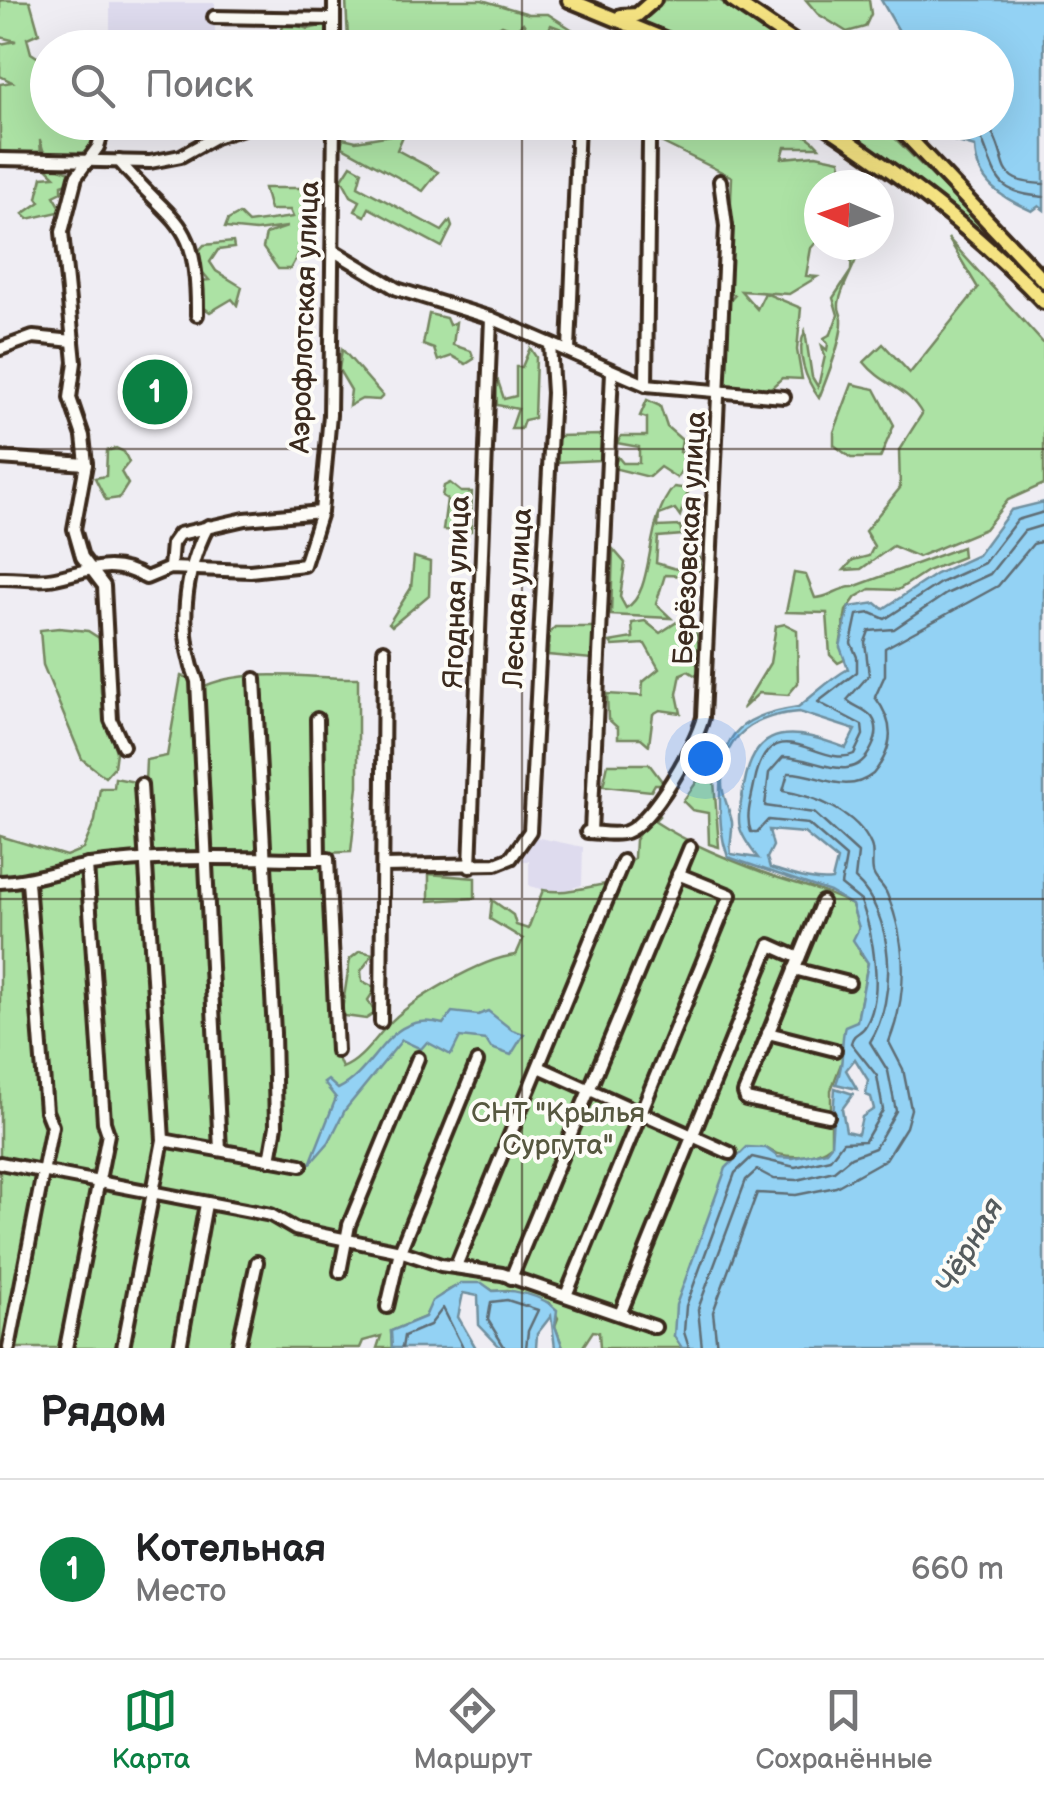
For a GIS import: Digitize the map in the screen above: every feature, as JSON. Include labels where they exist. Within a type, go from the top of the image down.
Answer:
[{"type":"main road","points":[[569,0],[644,30]]},
{"type":"main road","points":[[604,13],[637,15],[654,0]]},
{"type":"main road","points":[[732,0],[776,30]]},
{"type":"main road","points":[[847,140],[973,234],[1044,302]]},
{"type":"main road","points":[[911,140],[1044,280]]},
{"type":"street","points":[[334,0],[334,30]]},
{"type":"street","points":[[214,17],[334,19]]},
{"type":"street","points":[[102,140],[76,177],[62,232],[73,340],[70,398],[83,436],[86,464],[74,529],[88,567],[104,586],[111,720],[123,746]]},
{"type":"street","points":[[0,159],[150,162],[180,156],[209,140]]},
{"type":"street","name":"Аэрофлотская улица","points":[[191,570],[304,566],[321,512],[330,414],[334,140]]},
{"type":"street","points":[[569,350],[577,140]]},
{"type":"street","points":[[646,384],[650,143]]},
{"type":"street","points":[[119,160],[179,221],[189,239],[194,250],[197,315]]},
{"type":"street","name":"Берёзовская улица","points":[[612,372],[589,832],[625,833],[642,820],[700,730],[720,392],[726,226],[720,181]]},
{"type":"street","points":[[334,251],[397,289],[491,318],[646,384],[784,397]]},
{"type":"street","name":"Ягодная улица","points":[[470,867],[491,318]]},
{"type":"street","points":[[0,349],[33,337],[73,340]]},
{"type":"street","name":"Лесная улица","points":[[470,867],[506,862],[530,831],[553,393],[550,344]]},
{"type":"street","points":[[0,458],[86,464]]},
{"type":"street","points":[[170,568],[172,544],[178,534],[208,526],[321,512]]},
{"type":"street","points":[[208,526],[191,570],[188,648],[197,681],[220,1150]]},
{"type":"street","points":[[0,578],[55,578],[88,567],[129,568],[146,578],[170,568],[191,570]]},
{"type":"street","points":[[381,1022],[384,650]]},
{"type":"street","points":[[256,679],[262,858],[274,1032],[276,1126],[270,1160]]},
{"type":"street","points":[[317,720],[337,1051]]},
{"type":"street","points":[[123,1348],[164,1140],[141,784]]},
{"type":"street","points":[[511,1278],[690,846]]},
{"type":"street","points":[[0,882],[28,882],[87,866],[146,860],[323,858]]},
{"type":"street","points":[[456,1266],[623,861]]},
{"type":"street","points":[[66,1348],[108,1134],[104,1122],[87,866]]},
{"type":"street","points":[[383,866],[470,867]]},
{"type":"street","points":[[567,1293],[730,895],[678,874]]},
{"type":"street","points":[[9,1348],[52,1126],[46,1111],[28,882]]},
{"type":"street","points":[[822,902],[744,1093],[746,1100],[828,1116]]},
{"type":"street","points":[[621,1312],[770,946],[796,963],[849,983]]},
{"type":"street","points":[[768,1033],[835,1050]]},
{"type":"street","points":[[340,1272],[345,1241],[418,1058]]},
{"type":"street","points":[[387,1307],[400,1251],[478,1062]]},
{"type":"street","points":[[539,1067],[730,1154]]},
{"type":"street","points":[[164,1140],[301,1165]]},
{"type":"street","points":[[0,1163],[271,1214],[295,1229],[567,1293],[655,1327]]},
{"type":"street","points":[[180,1348],[206,1204]]},
{"type":"street","points":[[238,1348],[257,1262]]},
{"type":"shaded area","points":[[110,3],[215,3],[215,30],[110,30]]},
{"type":"shaded area","points":[[530,836],[583,847],[582,885],[557,893],[529,886],[529,861],[523,861],[523,846],[530,845]]},
{"type":"green space","points":[[0,0],[30,1],[38,30],[30,30],[27,38],[30,140],[40,140],[41,154],[0,156],[0,84],[12,82],[0,76],[0,44],[16,41],[0,37]]},
{"type":"green space","points":[[346,0],[482,0],[529,14],[548,14],[573,30],[551,25],[548,30],[532,30],[523,23],[515,30],[502,25],[494,30],[348,30]]},
{"type":"green space","points":[[660,0],[719,0],[764,30],[663,30],[642,21]]},
{"type":"green space","points":[[806,0],[869,0],[871,14],[865,27],[844,30],[818,14]]},
{"type":"green space","points":[[285,22],[308,29],[329,24],[329,30],[282,30]]},
{"type":"green space","points":[[40,140],[97,140],[87,157],[44,153]]},
{"type":"green space","points":[[342,140],[401,140],[397,150],[438,172],[423,191],[341,146]]},
{"type":"green space","points":[[657,140],[810,140],[819,147],[785,147],[782,158],[816,155],[840,160],[842,170],[804,170],[804,260],[809,260],[806,276],[817,277],[789,294],[741,291],[757,309],[765,293],[801,308],[797,350],[802,379],[782,378],[771,388],[729,389],[724,379],[727,304],[735,295],[727,292],[732,177]]},
{"type":"green space","points":[[856,140],[897,140],[1009,253],[1044,296],[965,222]]},
{"type":"green space","points":[[351,165],[362,171],[358,186],[442,231],[450,221],[452,227],[442,247],[369,208],[365,216],[355,211],[360,201],[351,196],[342,179]]},
{"type":"green space","points":[[54,166],[73,173],[71,182],[62,185],[62,192],[54,196],[63,211],[28,219],[23,214],[40,202],[37,198],[42,177],[55,176],[47,168]]},
{"type":"green space","points":[[264,188],[309,188],[321,201],[315,225],[290,269],[278,269],[263,248],[266,234],[287,227],[256,231],[225,228],[228,220],[239,214],[248,223],[293,217],[290,210],[270,210]]},
{"type":"green space","points":[[948,238],[1044,344],[1044,484],[1008,500],[985,529],[918,557],[893,546],[861,569],[844,570],[853,560],[869,556],[874,546],[865,531],[900,488],[899,450],[922,414],[910,398],[864,362],[883,344],[910,373],[978,288]]},
{"type":"green space","points":[[233,242],[234,248],[218,250],[210,262],[216,271],[242,287],[237,305],[232,299],[210,312],[203,307],[201,281],[209,280],[199,268],[196,254],[204,245]]},
{"type":"green space","points":[[851,260],[856,260],[840,298],[840,337],[819,398],[803,366],[802,339],[805,331],[812,377],[818,387],[825,356],[822,346],[827,350],[828,344],[824,338],[831,334],[838,315],[833,298],[851,271]]},
{"type":"green space","points":[[429,314],[446,318],[449,325],[456,322],[453,345],[471,351],[474,359],[466,364],[452,356],[438,361],[434,349],[423,345]]},
{"type":"green space","points":[[530,348],[536,357],[534,418],[524,420],[521,429],[511,429],[518,409],[497,405],[496,383],[504,399],[516,396],[516,367],[522,367]]},
{"type":"green space","points":[[342,349],[383,396],[379,400],[362,399],[349,406],[351,390],[339,370]]},
{"type":"green space","points":[[852,384],[875,389],[894,425],[880,458],[851,458],[834,445],[834,432]]},
{"type":"green space","points":[[647,400],[660,406],[667,427],[682,440],[680,452],[687,455],[690,477],[683,468],[677,478],[660,467],[649,477],[613,468],[618,457],[623,463],[639,463],[639,447],[617,443],[621,436],[647,436],[647,418],[640,416]]},
{"type":"green space","points":[[601,435],[600,460],[557,462],[558,436]]},
{"type":"green space","points":[[116,448],[124,452],[129,462],[121,472],[128,484],[119,498],[106,500],[95,478],[106,476],[107,451]]},
{"type":"green space","points":[[450,483],[461,492],[472,492],[471,531],[443,530],[447,499],[442,496],[444,486]]},
{"type":"green space","points":[[674,487],[689,489],[680,516],[675,509],[659,515]]},
{"type":"green space","points":[[659,515],[658,527],[680,526],[682,535],[658,537],[656,563],[676,569],[691,567],[698,552],[700,569],[691,576],[665,575],[656,604],[671,618],[611,615],[613,549],[625,563],[620,597],[626,608],[642,587]]},
{"type":"green space","points":[[962,547],[963,557],[927,571],[898,590],[870,589],[856,597],[846,611],[840,647],[848,658],[838,663],[830,655],[827,613],[786,612],[794,573],[806,575],[815,598],[820,598]]},
{"type":"green space","points":[[414,557],[430,562],[429,595],[392,626],[389,623],[411,588]]},
{"type":"green space","points":[[645,621],[660,633],[677,622],[695,628],[702,655],[694,658],[699,668],[696,676],[688,671],[681,674],[677,694],[681,713],[660,710],[653,714],[649,745],[641,738],[618,738],[618,728],[608,719],[607,694],[642,696],[643,682],[659,669],[645,644],[613,646],[610,642],[633,638],[632,623]]},
{"type":"green space","points":[[785,624],[797,630],[798,683],[788,695],[759,693],[742,709],[770,663],[776,626]]},
{"type":"green space","points":[[555,627],[596,627],[593,644],[597,651],[592,659],[548,655],[549,633]]},
{"type":"green space","points":[[40,630],[88,631],[99,638],[101,692],[116,752],[114,767],[105,777],[82,759],[43,665]]},
{"type":"green space","name":"CНТ \"Крылья Сургута\"","points":[[181,676],[194,679],[195,691],[232,678],[253,676],[358,678],[358,786],[351,852],[324,853],[334,1048],[342,1068],[361,1056],[387,1026],[429,993],[485,964],[516,955],[523,939],[490,919],[492,900],[513,915],[516,925],[528,929],[543,890],[569,891],[615,883],[634,858],[635,840],[654,811],[659,816],[654,821],[696,844],[852,905],[859,928],[860,954],[868,962],[857,1022],[831,1090],[831,1145],[799,1156],[781,1155],[766,1148],[674,1336],[682,1348],[600,1348],[599,1332],[593,1331],[582,1348],[563,1348],[555,1326],[558,1318],[550,1303],[508,1290],[493,1291],[464,1284],[437,1299],[425,1317],[391,1331],[392,1348],[377,1348],[381,1336],[363,1341],[360,1348],[0,1348],[0,836],[66,856],[83,849],[95,821],[100,788],[114,788],[115,778],[145,784],[146,760],[167,756]]},
{"type":"green space","points":[[608,764],[649,764],[664,784],[655,784],[651,791],[603,786]]},
{"type":"green space","points":[[703,773],[712,775],[714,781],[719,847],[709,844],[708,813],[692,810],[683,801]]},
{"type":"green space","points":[[429,874],[475,878],[475,898],[429,901]]},
{"type":"green space","points":[[360,951],[373,954],[361,971],[362,981],[376,988],[368,1000],[375,1013],[366,1019],[345,1016],[342,1010],[350,959]]},
{"type":"water","points":[[881,0],[1044,0],[1044,210],[1039,206],[1032,211],[1001,195],[980,170],[975,147],[950,140],[1014,140],[1014,30],[898,30]]},
{"type":"water","name":"Чёрная","points":[[1044,502],[1044,1348],[682,1348],[674,1336],[676,1305],[726,1168],[747,1147],[766,1148],[778,1157],[793,1158],[826,1151],[831,1145],[835,1088],[853,1094],[842,1109],[846,1131],[858,1134],[862,1117],[874,1109],[871,1097],[866,1095],[868,1080],[855,1059],[846,1070],[857,1089],[836,1084],[845,1026],[857,1021],[868,963],[853,940],[859,928],[852,905],[830,892],[728,857],[720,809],[720,780],[727,746],[744,725],[776,711],[798,707],[848,669],[840,647],[849,607],[876,603],[883,609],[936,574],[978,555],[1011,510]],"holes":[[[799,712],[855,730],[846,748],[794,735],[768,740],[757,750],[749,765],[739,817],[741,832],[758,858],[731,854],[732,822],[722,784],[727,753],[734,741],[755,723]],[[769,830],[804,833],[837,860],[832,880],[809,879],[770,868],[767,858],[773,846]]]},
{"type":"water","points":[[488,1011],[512,1030],[524,1034],[511,1055],[491,1048],[486,1040],[460,1037],[451,1055],[427,1042],[421,1049],[402,1040],[345,1110],[329,1142],[310,1164],[336,1098],[324,1083],[328,1080],[338,1089],[352,1080],[385,1043],[409,1025],[424,1021],[443,1024],[452,1012],[478,1015]]},
{"type":"water","points":[[461,1283],[482,1283],[493,1291],[544,1300],[557,1310],[555,1326],[563,1348],[555,1348],[551,1316],[537,1334],[536,1348],[501,1348],[479,1325],[478,1296],[463,1293],[458,1317],[476,1348],[392,1348],[391,1331],[425,1317],[432,1301]]},
{"type":"place","name":"Котельная","points":[[155,392]]}]
